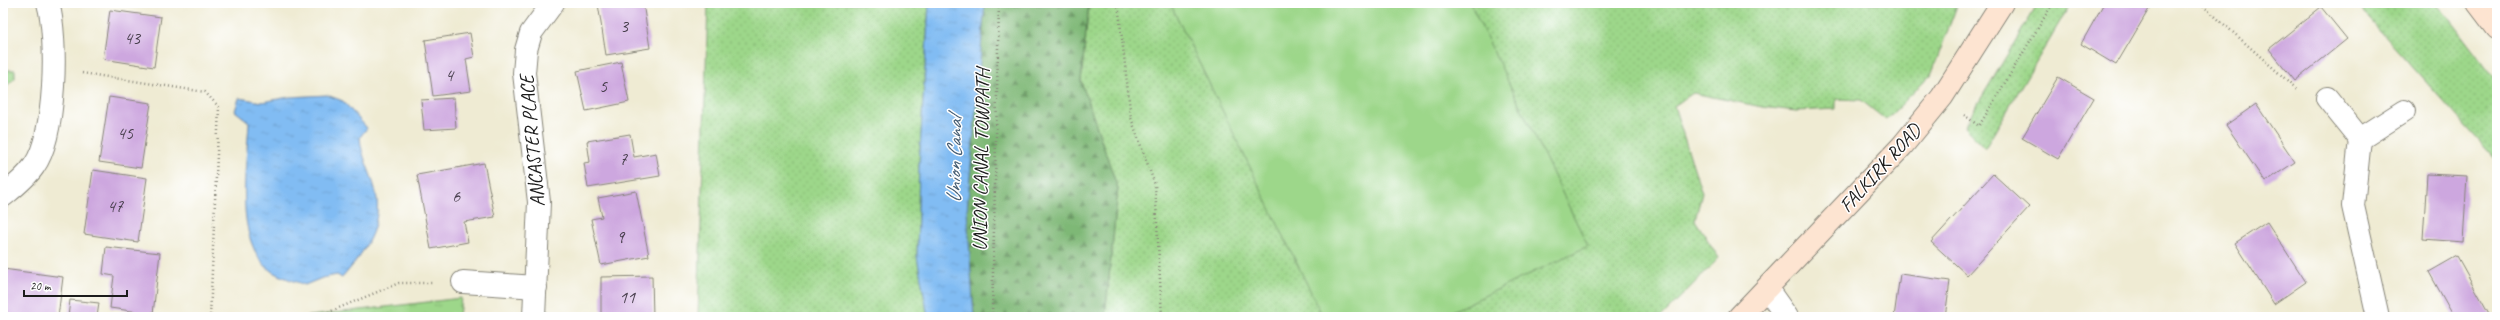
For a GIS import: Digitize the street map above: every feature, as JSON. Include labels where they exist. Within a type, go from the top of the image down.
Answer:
[{"type":"main road","name":"FALKIRK ROAD","points":[[1739,317],[1902,146],[1942,97],[2002,3]]},
{"type":"main road","points":[[2478,3],[2497,28]]},
{"type":"street","points":[[3,196],[35,166],[44,146],[54,69],[48,3]]},
{"type":"street","name":"ANCASTER PLACE","points":[[534,317],[539,202],[524,73],[526,50],[531,33],[553,3]]},
{"type":"street","points":[[2327,98],[2360,139],[2353,206],[2378,317]]},
{"type":"street","points":[[2360,139],[2404,111]]},
{"type":"street","points":[[464,282],[536,287]]},
{"type":"street","points":[[1767,289],[1787,317]]},
{"type":"path","name":"UNION CANAL TOWPATH","points":[[992,317],[998,3]]},
{"type":"path","points":[[1118,3],[1131,118],[1155,185],[1162,317]]},
{"type":"path","points":[[1942,97],[1979,126],[2053,3]]},
{"type":"path","points":[[2200,3],[2303,95]]},
{"type":"path","points":[[54,69],[205,92],[218,107],[210,317]]},
{"type":"path","points":[[317,317],[399,283],[464,282]]},
{"type":"green space","points":[[708,3],[929,3],[919,166],[917,256],[928,317],[698,317]]},
{"type":"green space","points":[[985,3],[1089,3],[1081,81],[1118,189],[1105,317],[974,317],[967,211]]},
{"type":"green space","points":[[1089,3],[1958,3],[1931,75],[1886,120],[1861,100],[1836,99],[1836,109],[1796,111],[1762,107],[1693,93],[1674,106],[1702,193],[1695,220],[1719,258],[1661,317],[1105,317],[1118,189],[1081,81]]},
{"type":"green space","points":[[1170,3],[1470,3],[1588,246],[1440,317],[1323,317]]},
{"type":"green space","points":[[2038,3],[2071,3],[1985,148],[1964,127]]},
{"type":"green space","points":[[2355,3],[2437,3],[2497,82],[2497,161]]},
{"type":"green space","points":[[3,70],[15,70],[15,78],[3,89]]},
{"type":"green space","points":[[461,298],[459,317],[301,317]]},
{"type":"water","name":"Union Canal","points":[[929,3],[985,3],[967,211],[974,317],[928,317],[917,257],[919,166]]},
{"type":"water","points":[[327,95],[343,101],[367,128],[360,137],[364,158],[376,193],[377,217],[370,239],[342,278],[337,275],[322,278],[305,285],[271,271],[259,258],[251,241],[246,222],[245,201],[249,122],[235,111],[239,98],[262,102],[289,97]]},
{"type":"building","points":[[643,3],[650,48],[606,55],[598,4]]},
{"type":"building","points":[[2104,3],[2152,4],[2116,65],[2081,44]]},
{"type":"building","points":[[2321,7],[2347,39],[2295,81],[2269,49]]},
{"type":"building","points":[[110,10],[161,17],[154,67],[103,59]]},
{"type":"building","points":[[470,33],[474,57],[466,59],[471,91],[433,96],[425,40]]},
{"type":"building","points":[[621,62],[629,102],[586,111],[577,71]]},
{"type":"building","points":[[2058,77],[2094,98],[2058,159],[2022,138]]},
{"type":"building","points":[[109,97],[151,103],[141,168],[99,162]]},
{"type":"building","points":[[454,98],[456,128],[424,130],[421,100]]},
{"type":"building","points":[[2256,104],[2295,162],[2265,182],[2226,125]]},
{"type":"building","points":[[630,134],[634,157],[656,153],[660,176],[588,188],[584,163],[590,162],[587,141]]},
{"type":"building","points":[[484,163],[495,217],[464,222],[468,242],[431,249],[417,175]]},
{"type":"building","points":[[93,170],[147,178],[138,242],[84,234]]},
{"type":"building","points":[[1993,174],[2029,207],[1967,275],[1931,242]]},
{"type":"building","points":[[2427,174],[2467,176],[2463,242],[2423,239]]},
{"type":"building","points":[[636,191],[649,256],[601,265],[591,219],[602,217],[598,198]]},
{"type":"building","points":[[2267,222],[2306,282],[2274,304],[2235,243]]},
{"type":"building","points":[[106,247],[160,253],[153,314],[110,308],[114,276],[103,274]]},
{"type":"building","points":[[2457,256],[2491,317],[2454,317],[2429,272]]},
{"type":"building","points":[[3,269],[63,277],[58,317],[3,317]]},
{"type":"building","points":[[1900,274],[1950,281],[1945,317],[1894,317]]},
{"type":"building","points":[[652,276],[653,317],[601,317],[601,277]]},
{"type":"building","points":[[70,300],[99,303],[97,317],[68,317]]}]
